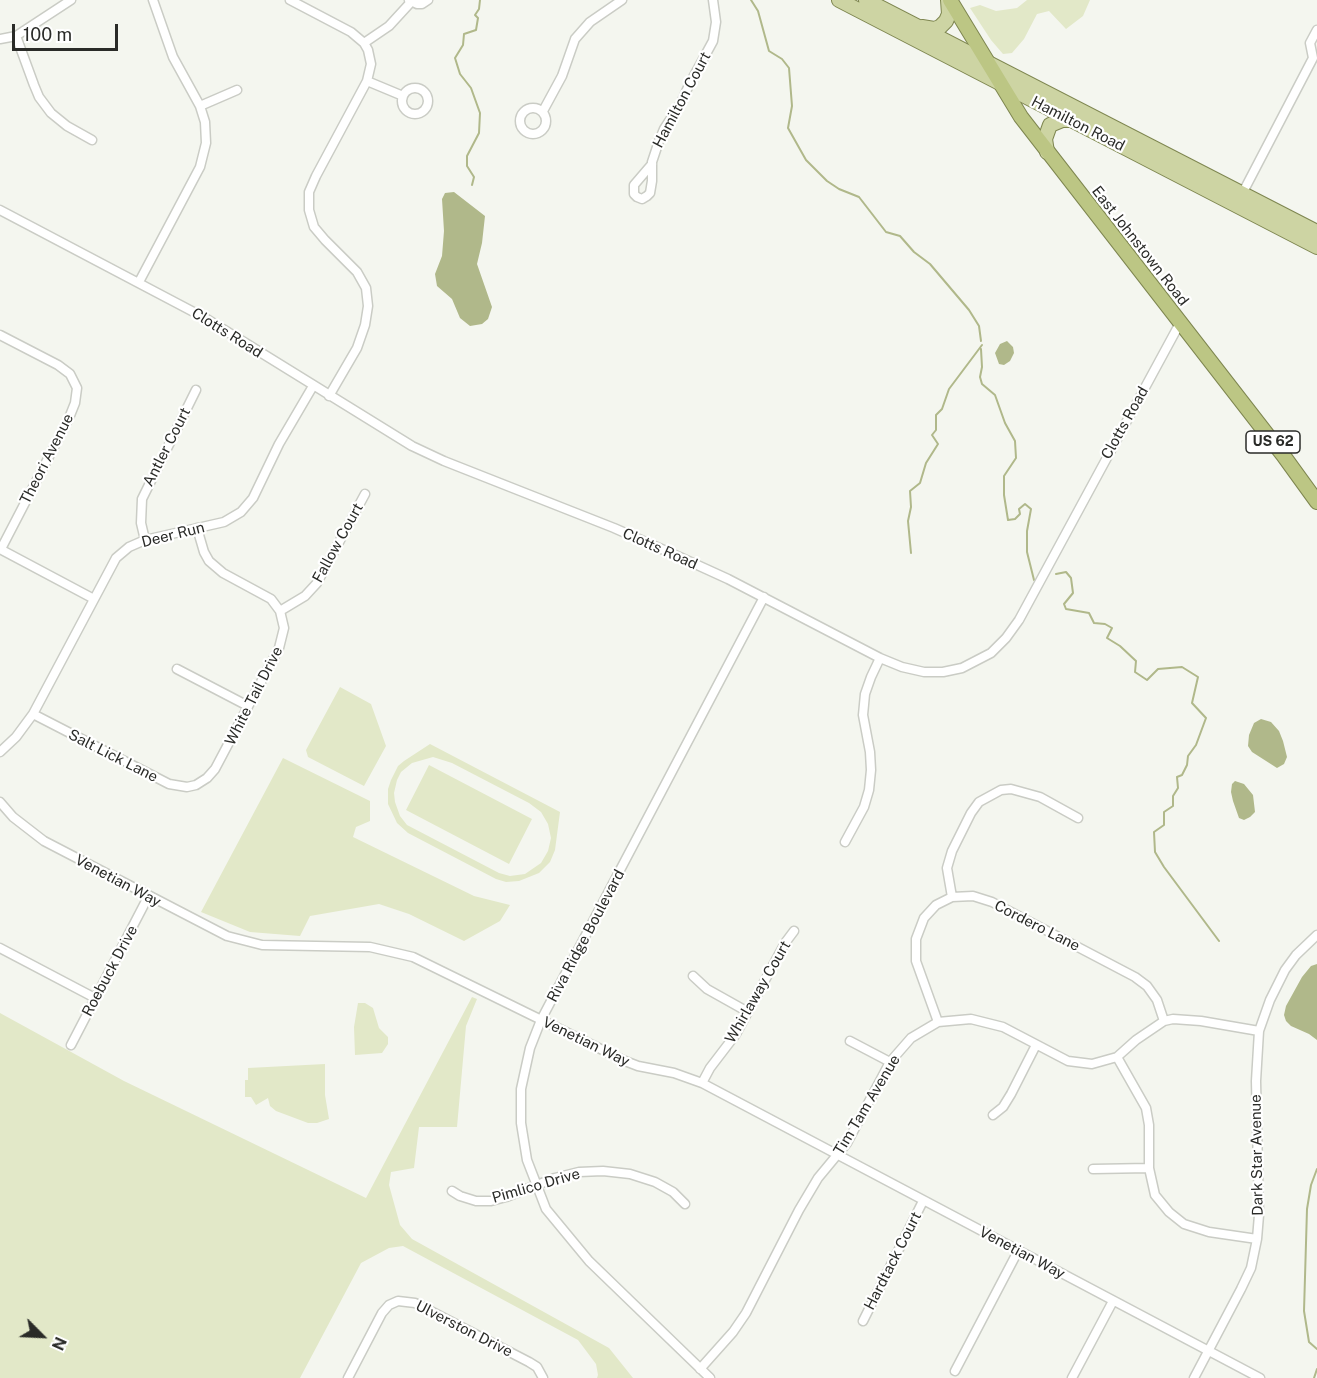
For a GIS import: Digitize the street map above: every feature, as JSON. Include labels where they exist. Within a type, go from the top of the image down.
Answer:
[{"type":"highway","name":"East Johnstown Road","points":[[949,0],[1021,117],[1317,502]]},
{"type":"main road","name":"Hamilton Road","points":[[839,0],[1070,120],[1239,199],[1317,232]]},
{"type":"main road","name":"Hamilton Road","points":[[866,0],[987,61],[1239,199],[1317,247]]},
{"type":"main road","points":[[916,26],[940,27],[949,14],[949,0]]},
{"type":"main road","points":[[1047,152],[1045,139],[1050,125],[1062,120],[1070,120]]},
{"type":"street","points":[[0,39],[16,36],[71,0]]},
{"type":"street","points":[[139,282],[200,167],[206,143],[205,122],[200,106],[173,57],[153,0]]},
{"type":"street","points":[[290,0],[351,32],[364,43],[371,64],[367,81],[309,192],[309,210],[315,227],[357,272],[366,288],[368,306],[365,325],[357,348],[329,396]]},
{"type":"street","points":[[364,43],[389,26],[410,1],[422,4],[428,0]]},
{"type":"street","points":[[543,111],[562,76],[575,39],[590,22],[622,0]]},
{"type":"street","name":"Hamilton Court","points":[[652,164],[664,129],[681,103],[712,41],[716,22],[713,0]]},
{"type":"street","points":[[1239,199],[1315,58],[1310,43],[1317,30]]},
{"type":"street","points":[[16,36],[37,91],[51,113],[67,126],[92,140]]},
{"type":"street","points":[[367,81],[403,96]]},
{"type":"street","points":[[200,106],[237,90]]},
{"type":"street","name":"Clotts Road","points":[[0,210],[205,318],[412,446],[444,461],[614,528],[728,579],[880,658],[902,667],[924,672],[943,672],[963,668],[991,653],[1006,638],[1019,620],[1180,323]]},
{"type":"street","name":"Theori Avenue","points":[[0,335],[58,365],[70,374],[77,388],[75,403],[69,418],[0,549]]},
{"type":"street","name":"Deer Run","points":[[0,752],[33,714],[116,558],[129,547],[145,540],[224,522],[241,512],[253,498],[279,444],[313,386]]},
{"type":"street","name":"Antler Court","points":[[145,540],[141,523],[142,499],[196,390]]},
{"type":"street","name":"Fallow Court","points":[[280,611],[305,596],[317,583],[365,494]]},
{"type":"street","points":[[197,528],[204,552],[216,568],[271,600],[280,611]]},
{"type":"street","points":[[0,549],[93,599]]},
{"type":"street","name":"Riva Ridge Boulevard","points":[[710,1378],[589,1261],[546,1209],[525,1151],[521,1123],[521,1089],[530,1048],[542,1020],[764,597]]},
{"type":"street","name":"White Tail Drive","points":[[196,785],[215,769],[282,641],[284,628],[280,611]]},
{"type":"street","points":[[845,842],[864,807],[869,790],[870,752],[863,715],[871,676],[880,658]]},
{"type":"street","points":[[177,669],[248,706]]},
{"type":"street","name":"Salt Lick Lane","points":[[33,714],[168,784],[187,787],[196,785]]},
{"type":"street","points":[[938,1022],[916,961],[916,939],[924,918],[936,905],[952,897],[946,868],[971,813],[980,802],[991,795],[1000,790],[1011,789],[1040,797],[1078,818]]},
{"type":"street","name":"Venetian Way","points":[[1,804],[27,830],[44,841],[214,931],[244,942],[262,945],[370,947],[413,957],[625,1061],[674,1073],[702,1083],[1260,1378]]},
{"type":"street","name":"Cordero Lane","points":[[952,897],[973,896],[992,902],[1135,976],[1148,986],[1157,1000],[1164,1021]]},
{"type":"street","name":"Roebuck Drive","points":[[71,1045],[148,897]]},
{"type":"street","name":"Whirlaway Court","points":[[702,1083],[710,1068],[736,1034],[784,944],[794,931]]},
{"type":"street","name":"Dark Star Avenue","points":[[1194,1378],[1251,1268],[1257,1239],[1256,1081],[1259,1031],[1270,1000],[1285,970],[1296,955],[1317,935]]},
{"type":"street","points":[[0,948],[95,998]]},
{"type":"street","points":[[693,976],[707,989],[748,1012]]},
{"type":"street","name":"Tim Tam Avenue","points":[[700,1369],[733,1332],[746,1313],[808,1194],[848,1143],[890,1062],[911,1038],[938,1022],[971,1019],[1003,1027],[1068,1061],[1092,1064],[1117,1058]]},
{"type":"street","points":[[1257,1239],[1209,1232],[1184,1224],[1168,1212],[1155,1195],[1149,1168],[1149,1125],[1146,1108],[1117,1058],[1136,1040],[1164,1021],[1173,1019],[1201,1021],[1259,1031]]},
{"type":"street","points":[[850,1041],[890,1062]]},
{"type":"street","points":[[993,1115],[1003,1107],[1011,1094],[1036,1045]]},
{"type":"street","points":[[1094,1169],[1149,1168]]},
{"type":"street","name":"Pimlico Drive","points":[[452,1191],[476,1202],[491,1201],[579,1172],[603,1171],[630,1174],[655,1182],[673,1192],[686,1204]]},
{"type":"street","name":"Hardtack Court","points":[[863,1321],[923,1201]]},
{"type":"street","points":[[955,1371],[1018,1251]]},
{"type":"street","name":"Ulverston Drive","points":[[348,1378],[382,1313],[389,1305],[398,1301],[415,1303],[529,1362],[537,1367],[543,1377]]},
{"type":"street","points":[[1072,1378],[1113,1301]]},
{"type":"shaded area","points":[[1027,0],[1090,0],[1083,16],[1066,29],[1049,11],[1037,14],[1024,39],[1012,53],[1003,54],[970,8],[980,5],[996,11],[1017,8]]},
{"type":"shaded area","points":[[454,192],[485,216],[477,264],[492,307],[488,319],[482,324],[470,326],[460,318],[452,299],[437,286],[435,274],[442,256],[444,231],[442,199],[445,193]]},
{"type":"shaded area","points":[[1007,341],[1013,347],[1014,353],[1010,361],[1004,365],[999,364],[995,353],[1000,344]]},
{"type":"shaded area","points":[[340,687],[371,704],[386,746],[364,786],[308,757],[306,750]]},
{"type":"shaded area","points":[[1261,719],[1271,722],[1279,731],[1283,741],[1287,757],[1284,764],[1277,768],[1252,752],[1248,746],[1249,735],[1254,723]]},
{"type":"shaded area","points":[[430,744],[560,812],[555,850],[550,862],[539,873],[519,881],[506,882],[408,833],[397,823],[388,804],[388,789],[391,780],[398,766]],"holes":[[[433,757],[452,763],[529,803],[541,812],[548,824],[551,838],[548,851],[541,863],[525,874],[510,876],[499,873],[407,825],[400,816],[395,802],[394,793],[401,772],[412,763]]]},
{"type":"shaded area","points":[[283,758],[370,801],[370,821],[356,827],[353,837],[474,896],[510,905],[500,921],[464,941],[409,914],[379,904],[310,916],[300,936],[250,932],[201,912]]},
{"type":"shaded area","points":[[429,765],[532,819],[509,864],[406,810]]},
{"type":"shaded area","points":[[1235,781],[1244,784],[1253,795],[1255,812],[1244,820],[1239,818],[1233,801],[1231,792]]},
{"type":"shaded area","points":[[1317,964],[1317,1040],[1291,1026],[1284,1015],[1286,1006],[1302,977],[1311,966]]},
{"type":"shaded area","points":[[472,997],[477,999],[466,1026],[457,1127],[419,1127],[414,1168],[391,1172],[389,1185],[400,1225],[412,1239],[609,1348],[633,1378],[597,1378],[596,1364],[578,1340],[403,1246],[389,1248],[361,1263],[300,1378],[0,1378],[0,1013],[124,1081],[366,1198]]},
{"type":"shaded area","points":[[358,1003],[365,1003],[373,1008],[379,1028],[388,1037],[388,1044],[382,1053],[355,1055],[354,1027]]},
{"type":"shaded area","points":[[325,1064],[325,1095],[329,1119],[308,1123],[276,1111],[270,1106],[268,1098],[256,1105],[251,1097],[245,1097],[248,1068]]},
{"type":"waterway","points":[[472,185],[474,177],[467,166],[467,156],[479,133],[480,113],[471,88],[460,74],[455,58],[463,45],[464,34],[476,30],[478,18],[475,15],[479,9],[480,0]]},
{"type":"waterway","points":[[751,0],[758,11],[769,51],[782,59],[789,68],[792,106],[788,128],[806,160],[827,181],[859,197],[886,232],[900,236],[914,252],[930,264],[969,310],[979,326],[981,341]]},
{"type":"waterway","points":[[911,553],[908,521],[911,507],[910,491],[920,483],[926,463],[938,444],[932,435],[936,430],[936,415],[942,409],[949,389],[982,345]]},
{"type":"waterway","points":[[981,349],[982,384],[995,395],[1005,423],[1015,441],[1016,458],[1004,476],[1008,520],[1015,519],[1020,514],[1019,509],[1025,504],[1031,509],[1027,531],[1027,552],[1034,580]]},
{"type":"waterway","points":[[1056,574],[1066,572],[1071,578],[1073,593],[1064,604],[1066,609],[1089,613],[1094,623],[1105,624],[1112,628],[1107,638],[1120,646],[1136,661],[1135,672],[1147,680],[1158,669],[1182,667],[1198,677],[1192,703],[1206,718],[1196,745],[1188,756],[1187,765],[1182,775],[1177,777],[1178,788],[1173,796],[1173,806],[1164,812],[1164,825],[1154,832],[1155,852],[1219,941]]},
{"type":"waterway","points":[[1317,1169],[1311,1185],[1307,1209],[1304,1311],[1309,1342],[1317,1349]]},
{"type":"waterway","points":[[1314,1378],[1317,1369]]}]
